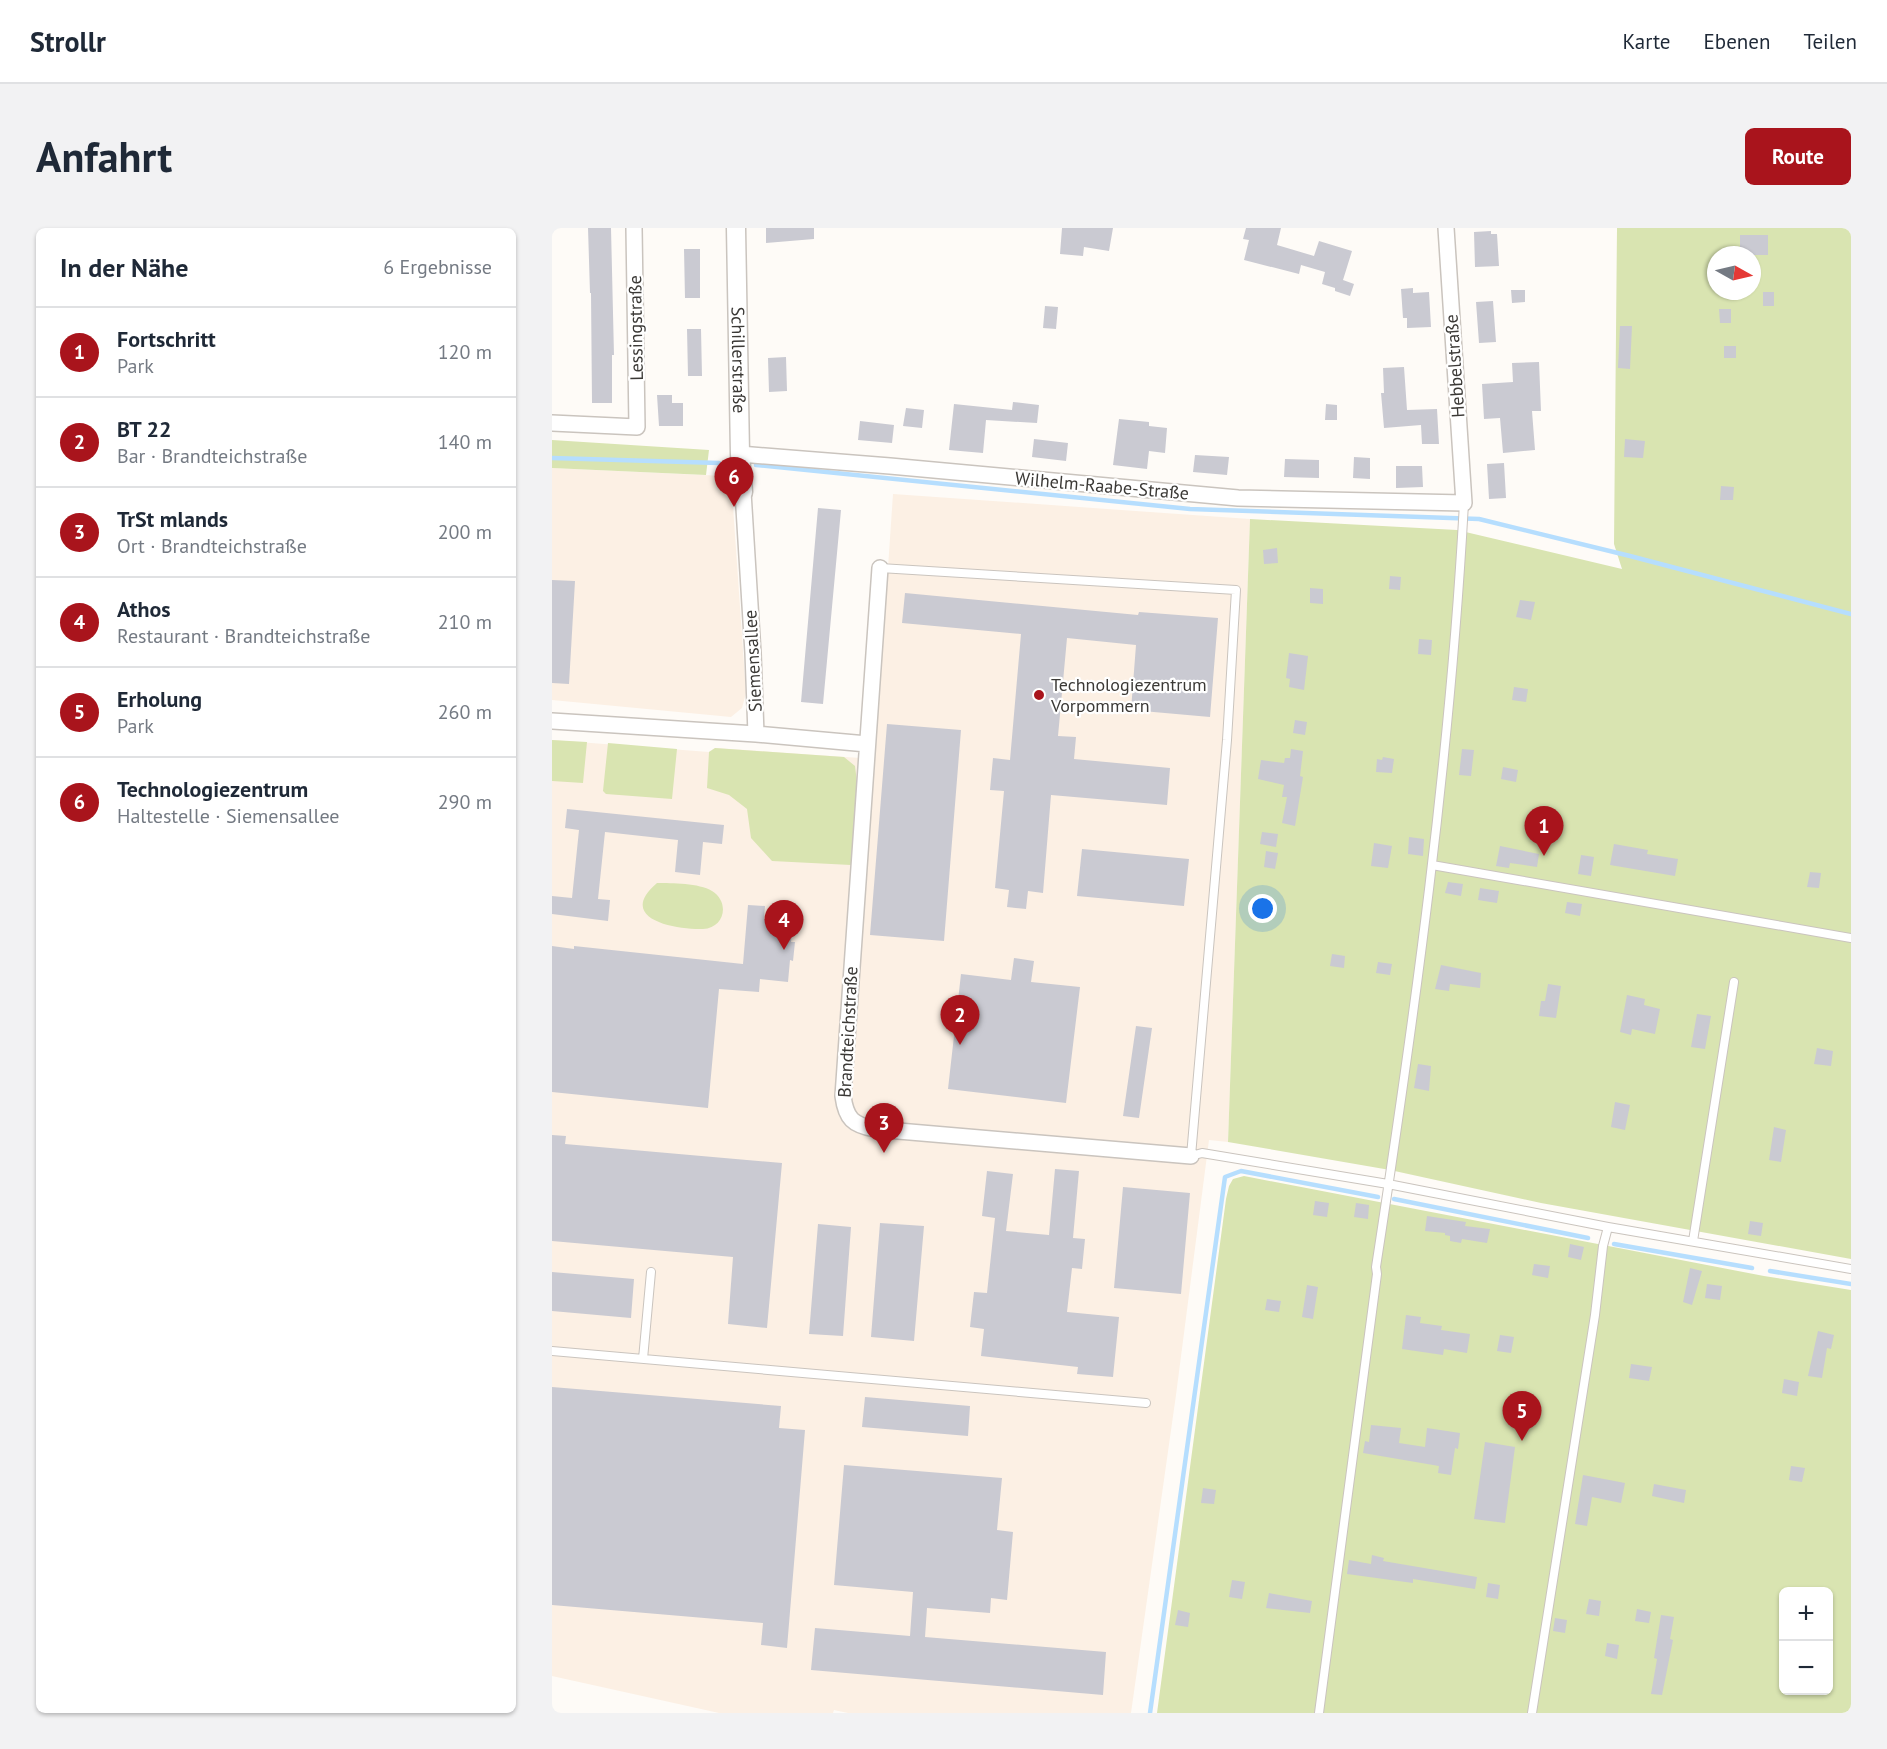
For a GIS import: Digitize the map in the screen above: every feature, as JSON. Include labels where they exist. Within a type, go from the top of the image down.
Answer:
[{"type":"street","name":"Lessingstraße","points":[[552,423],[637,428],[634,228]]},
{"type":"street","name":"Schillerstraße","points":[[736,228],[740,454],[743,492]]},
{"type":"street","name":"Hebbelstraße","points":[[1446,228],[1463,516]]},
{"type":"street","name":"Wilhelm-Raabe-Straße","points":[[740,454],[1463,516]]},
{"type":"street","name":"Siemensallee","points":[[552,721],[756,734],[743,492]]},
{"type":"street","name":"Brandteichstraße","points":[[880,568],[843,1096],[845,1111],[853,1121],[875,1129],[1191,1156]]},
{"type":"street","points":[[756,734],[867,744]]},
{"type":"lane","points":[[1319,1713],[1432,865],[1455,638],[1463,516]]},
{"type":"lane","points":[[880,568],[1236,590],[1227,740],[1191,1156],[1202,1153],[1388,1184],[1608,1227],[1851,1269]]},
{"type":"lane","points":[[1432,865],[1851,938]]},
{"type":"lane","points":[[1693,1242],[1734,982]]},
{"type":"lane","points":[[1532,1713],[1595,1315],[1603,1246],[1608,1227]]},
{"type":"lane","points":[[643,1359],[651,1272]]},
{"type":"lane","points":[[552,1351],[1146,1403]]},
{"type":"shaded area","points":[[552,468],[725,476],[732,492],[746,693],[742,708],[731,717],[552,700]]},
{"type":"shaded area","points":[[893,494],[1250,519],[1228,1142],[1209,1140],[1131,1713],[848,1713],[834,1710],[833,1713],[719,1713],[552,1676],[552,740],[709,752],[715,748],[875,759]]},
{"type":"green space","points":[[1617,228],[1851,228],[1851,1259],[1541,1203],[1390,1170],[1228,1142],[1250,519],[1457,530],[1622,569],[1614,544]]},
{"type":"green space","points":[[552,440],[709,450],[706,475],[552,468]]},
{"type":"green space","points":[[552,740],[587,742],[583,783],[552,781]]},
{"type":"green space","points":[[608,743],[677,749],[672,799],[606,794],[603,791]]},
{"type":"green space","points":[[715,748],[844,757],[855,766],[857,782],[851,865],[772,861],[751,838],[747,809],[729,795],[707,788],[709,752]]},
{"type":"green space","points":[[657,883],[678,883],[707,888],[721,901],[723,908],[720,919],[710,928],[703,929],[679,927],[654,920],[646,914],[643,906],[646,895]]},
{"type":"green space","points":[[1244,1176],[1764,1276],[1851,1290],[1851,1713],[1157,1713],[1229,1186],[1233,1179]]},
{"type":"building","points":[[588,228],[611,228],[614,355],[612,355],[612,403],[592,403]]},
{"type":"building","points":[[766,228],[814,228],[814,239],[766,243]]},
{"type":"building","points":[[1062,228],[1113,228],[1109,251],[1084,247],[1083,256],[1060,254]]},
{"type":"building","points":[[1246,228],[1281,228],[1277,245],[1314,256],[1319,241],[1352,251],[1343,280],[1354,284],[1350,296],[1322,284],[1325,272],[1301,265],[1299,274],[1244,260],[1249,240],[1243,239]]},
{"type":"building","points":[[1491,231],[1491,234],[1497,234],[1499,266],[1475,267],[1474,232]]},
{"type":"building","points":[[1740,235],[1768,235],[1768,255],[1761,255],[1761,246],[1740,246]]},
{"type":"building","points":[[684,249],[700,249],[700,298],[685,298]]},
{"type":"building","points":[[1413,288],[1413,293],[1429,292],[1431,327],[1407,328],[1407,318],[1403,318],[1401,289]]},
{"type":"building","points":[[1511,290],[1525,290],[1525,302],[1512,303]]},
{"type":"building","points":[[1763,292],[1774,292],[1774,306],[1763,306]]},
{"type":"building","points":[[1493,301],[1496,342],[1479,343],[1476,302]]},
{"type":"building","points":[[1045,306],[1058,307],[1056,329],[1043,328]]},
{"type":"building","points":[[1719,309],[1731,309],[1731,323],[1720,323]]},
{"type":"building","points":[[1620,326],[1632,326],[1630,369],[1618,368]]},
{"type":"building","points":[[687,329],[701,329],[702,376],[688,376]]},
{"type":"building","points":[[1724,346],[1736,346],[1736,358],[1724,358]]},
{"type":"building","points":[[786,357],[787,391],[769,392],[768,358]]},
{"type":"building","points":[[1539,362],[1541,411],[1532,411],[1535,450],[1503,453],[1500,418],[1484,419],[1482,384],[1513,382],[1512,363]]},
{"type":"building","points":[[1404,367],[1407,410],[1437,409],[1439,444],[1422,444],[1421,425],[1384,428],[1381,393],[1384,393],[1383,368]]},
{"type":"building","points":[[657,395],[672,395],[672,403],[683,403],[683,426],[659,426]]},
{"type":"building","points":[[1013,402],[1039,405],[1037,423],[986,420],[983,453],[949,450],[954,404],[1012,410]]},
{"type":"building","points":[[1326,404],[1337,405],[1337,420],[1325,420]]},
{"type":"building","points":[[906,408],[924,410],[922,428],[903,426]]},
{"type":"building","points":[[1119,419],[1149,422],[1149,426],[1167,428],[1165,453],[1149,451],[1147,469],[1113,465]]},
{"type":"building","points":[[860,421],[894,425],[892,443],[858,440]]},
{"type":"building","points":[[1034,439],[1068,443],[1066,461],[1032,457]]},
{"type":"building","points":[[1625,439],[1645,441],[1643,458],[1624,457]]},
{"type":"building","points":[[1195,455],[1229,457],[1227,475],[1193,472]]},
{"type":"building","points":[[1354,457],[1370,458],[1370,479],[1353,478]]},
{"type":"building","points":[[1285,459],[1319,460],[1319,478],[1284,477]]},
{"type":"building","points":[[1504,463],[1506,498],[1489,499],[1487,464]]},
{"type":"building","points":[[1396,466],[1422,466],[1423,487],[1396,488]]},
{"type":"building","points":[[1721,486],[1734,487],[1733,500],[1720,500]]},
{"type":"building","points":[[818,508],[841,510],[823,704],[801,702]]},
{"type":"building","points":[[1277,548],[1278,563],[1264,564],[1263,550]]},
{"type":"building","points":[[1390,576],[1401,577],[1400,590],[1389,589]]},
{"type":"building","points":[[552,580],[575,581],[569,684],[552,683]]},
{"type":"building","points":[[1310,588],[1323,589],[1323,604],[1310,603]]},
{"type":"building","points":[[905,593],[1138,615],[1139,612],[1218,618],[1210,717],[1131,710],[1136,645],[1067,638],[1058,736],[1076,737],[1074,759],[1170,768],[1167,805],[1051,795],[1043,893],[1028,891],[1026,909],[1007,907],[1009,890],[995,888],[1004,791],[990,790],[993,758],[1010,760],[1021,634],[902,623]]},
{"type":"building","points":[[1520,600],[1535,602],[1531,620],[1516,617]]},
{"type":"building","points":[[1419,639],[1432,640],[1431,655],[1418,654]]},
{"type":"building","points":[[1289,653],[1308,656],[1304,690],[1289,687],[1290,679],[1286,678]]},
{"type":"building","points":[[1514,687],[1528,689],[1526,702],[1512,700]]},
{"type":"building","points":[[1295,720],[1307,722],[1305,735],[1293,733]]},
{"type":"building","points":[[887,724],[961,730],[944,941],[870,935]]},
{"type":"building","points":[[1291,749],[1303,751],[1300,776],[1303,777],[1295,826],[1282,823],[1287,797],[1282,797],[1284,785],[1258,779],[1261,760],[1284,763],[1285,758],[1290,758]]},
{"type":"building","points":[[1462,749],[1474,750],[1471,776],[1459,775]]},
{"type":"building","points":[[1383,757],[1394,759],[1392,773],[1376,772],[1377,759],[1382,760]]},
{"type":"building","points":[[1503,767],[1518,770],[1516,782],[1501,779]]},
{"type":"building","points":[[567,809],[724,825],[722,844],[703,842],[700,875],[675,872],[678,840],[605,832],[598,899],[610,900],[608,921],[552,914],[552,896],[572,898],[579,830],[565,828]]},
{"type":"building","points":[[1262,832],[1278,834],[1276,847],[1260,844]]},
{"type":"building","points":[[1409,837],[1424,839],[1423,856],[1408,854]]},
{"type":"building","points":[[1374,843],[1392,846],[1388,868],[1371,866]]},
{"type":"building","points":[[1614,844],[1648,850],[1647,854],[1678,859],[1675,876],[1610,865]]},
{"type":"building","points":[[1500,846],[1539,854],[1537,867],[1510,863],[1509,868],[1496,866]]},
{"type":"building","points":[[1082,849],[1189,859],[1184,906],[1077,896]]},
{"type":"building","points":[[1266,851],[1278,853],[1275,869],[1264,867]]},
{"type":"building","points":[[1581,855],[1594,857],[1591,876],[1578,874]]},
{"type":"building","points":[[1810,872],[1821,873],[1819,888],[1807,887]]},
{"type":"building","points":[[1448,882],[1463,884],[1461,896],[1445,893]]},
{"type":"building","points":[[1480,888],[1499,891],[1497,903],[1478,900]]},
{"type":"building","points":[[1567,902],[1582,904],[1580,916],[1565,913]]},
{"type":"building","points":[[748,905],[765,906],[764,919],[793,921],[791,942],[795,942],[793,961],[790,960],[788,982],[760,979],[759,992],[719,989],[708,1108],[552,1092],[552,946],[574,949],[574,946],[743,964]]},
{"type":"building","points":[[1332,954],[1345,956],[1344,968],[1330,966]]},
{"type":"building","points":[[1014,958],[1034,961],[1031,982],[1080,987],[1066,1103],[948,1089],[961,974],[1011,980]]},
{"type":"building","points":[[1378,962],[1392,964],[1390,975],[1376,973]]},
{"type":"building","points":[[1441,965],[1481,973],[1480,988],[1450,984],[1449,991],[1435,989]]},
{"type":"building","points":[[1548,984],[1561,986],[1556,1018],[1539,1016],[1541,1001],[1545,1001]]},
{"type":"building","points":[[1627,995],[1645,999],[1644,1005],[1660,1009],[1655,1034],[1632,1029],[1631,1035],[1620,1032]]},
{"type":"building","points":[[1697,1014],[1711,1016],[1705,1049],[1691,1047]]},
{"type":"building","points":[[1136,1026],[1152,1028],[1139,1118],[1123,1116]]},
{"type":"building","points":[[1817,1048],[1833,1051],[1831,1066],[1814,1064]]},
{"type":"building","points":[[1418,1064],[1431,1066],[1429,1091],[1414,1088]]},
{"type":"building","points":[[1615,1102],[1630,1105],[1625,1130],[1611,1127]]},
{"type":"building","points":[[1774,1127],[1786,1130],[1781,1162],[1769,1160]]},
{"type":"building","points":[[552,1135],[566,1136],[565,1144],[782,1163],[767,1328],[728,1324],[733,1257],[552,1241]]},
{"type":"building","points":[[1055,1169],[1079,1171],[1073,1238],[1085,1239],[1082,1269],[1072,1268],[1067,1312],[1119,1317],[1113,1377],[1077,1374],[1078,1367],[981,1356],[984,1329],[970,1327],[974,1292],[987,1293],[995,1218],[982,1216],[987,1171],[1013,1174],[1006,1231],[1049,1235]]},
{"type":"building","points":[[1123,1187],[1190,1193],[1181,1294],[1114,1288]]},
{"type":"building","points":[[1315,1201],[1329,1203],[1327,1217],[1313,1215]]},
{"type":"building","points":[[1356,1203],[1369,1205],[1368,1219],[1354,1217]]},
{"type":"building","points":[[1427,1216],[1466,1222],[1465,1226],[1490,1229],[1487,1243],[1462,1239],[1461,1243],[1450,1241],[1450,1236],[1445,1233],[1425,1231]]},
{"type":"building","points":[[1750,1221],[1763,1223],[1761,1236],[1748,1234]]},
{"type":"building","points":[[880,1223],[924,1226],[914,1341],[871,1337]]},
{"type":"building","points":[[818,1224],[851,1227],[843,1336],[809,1334]]},
{"type":"building","points":[[1570,1244],[1584,1247],[1581,1260],[1568,1257]]},
{"type":"building","points":[[1534,1264],[1550,1266],[1548,1278],[1532,1275]]},
{"type":"building","points":[[1690,1268],[1702,1271],[1692,1305],[1683,1302]]},
{"type":"building","points":[[552,1272],[634,1279],[631,1318],[552,1311]]},
{"type":"building","points":[[1707,1284],[1722,1286],[1720,1300],[1705,1298]]},
{"type":"building","points":[[1307,1285],[1318,1287],[1313,1319],[1302,1317]]},
{"type":"building","points":[[1267,1299],[1281,1301],[1279,1312],[1265,1310]]},
{"type":"building","points":[[1406,1315],[1421,1317],[1420,1323],[1442,1326],[1441,1330],[1470,1334],[1467,1353],[1444,1349],[1443,1355],[1402,1349]]},
{"type":"building","points":[[1818,1331],[1834,1335],[1831,1349],[1827,1348],[1822,1378],[1808,1376]]},
{"type":"building","points":[[1500,1335],[1514,1337],[1511,1353],[1497,1351]]},
{"type":"building","points":[[1631,1364],[1652,1367],[1649,1381],[1629,1378]]},
{"type":"building","points":[[1784,1379],[1799,1382],[1797,1396],[1782,1393]]},
{"type":"building","points":[[552,1387],[781,1406],[779,1428],[805,1430],[787,1648],[761,1645],[763,1623],[552,1605]]},
{"type":"building","points":[[865,1397],[970,1406],[968,1436],[862,1427]]},
{"type":"building","points":[[1371,1425],[1401,1428],[1399,1443],[1425,1447],[1427,1428],[1460,1433],[1451,1475],[1438,1473],[1439,1466],[1363,1453],[1365,1441],[1369,1442]]},
{"type":"building","points":[[1485,1442],[1515,1447],[1505,1523],[1474,1519]]},
{"type":"building","points":[[844,1465],[1002,1478],[997,1530],[1013,1532],[1007,1600],[991,1598],[990,1613],[927,1608],[925,1637],[1106,1652],[1103,1695],[811,1670],[815,1628],[910,1636],[913,1592],[834,1585]]},
{"type":"building","points":[[1791,1466],[1805,1468],[1802,1482],[1789,1480]]},
{"type":"building","points":[[1583,1475],[1625,1483],[1621,1503],[1592,1497],[1587,1526],[1575,1524]]},
{"type":"building","points":[[1654,1484],[1686,1490],[1684,1503],[1652,1496]]},
{"type":"building","points":[[1203,1488],[1216,1490],[1214,1504],[1201,1503]]},
{"type":"building","points":[[1372,1555],[1384,1558],[1383,1561],[1477,1577],[1475,1589],[1413,1579],[1413,1583],[1347,1574],[1349,1560],[1371,1564]]},
{"type":"building","points":[[1232,1580],[1245,1582],[1242,1599],[1229,1597]]},
{"type":"building","points":[[1488,1583],[1500,1585],[1498,1599],[1486,1597]]},
{"type":"building","points":[[1269,1593],[1312,1601],[1310,1613],[1266,1608]]},
{"type":"building","points":[[1589,1599],[1601,1601],[1599,1616],[1586,1614]]},
{"type":"building","points":[[1637,1609],[1651,1612],[1649,1623],[1635,1621]]},
{"type":"building","points":[[1178,1610],[1190,1613],[1188,1627],[1175,1625]]},
{"type":"building","points":[[1661,1615],[1674,1617],[1670,1639],[1673,1640],[1662,1695],[1651,1694]]},
{"type":"building","points":[[1555,1618],[1567,1620],[1565,1633],[1553,1631]]},
{"type":"building","points":[[1607,1643],[1619,1645],[1617,1659],[1605,1656]]},
{"type":"waterway","points":[[552,458],[719,463]]},
{"type":"waterway","points":[[756,465],[1190,509],[1479,519],[1851,614]]},
{"type":"waterway","points":[[1150,1713],[1225,1177],[1241,1171],[1378,1197]]},
{"type":"waterway","points":[[1394,1199],[1588,1238]]},
{"type":"waterway","points":[[1614,1244],[1752,1268]]},
{"type":"waterway","points":[[1770,1271],[1851,1284]]},
{"type":"place","name":"Technologiezentrum","points":[[734,507]]},
{"type":"place","name":"Technologiezentrum Vorpommern","points":[[1039,695]]},
{"type":"place","name":"Fortschritt","points":[[1544,856]]},
{"type":"place","name":"Athos","points":[[784,950]]},
{"type":"place","name":"BT 22","points":[[960,1045]]},
{"type":"place","name":"TrSt mlands","points":[[884,1153]]},
{"type":"place","name":"Erholung","points":[[1522,1441]]}]
